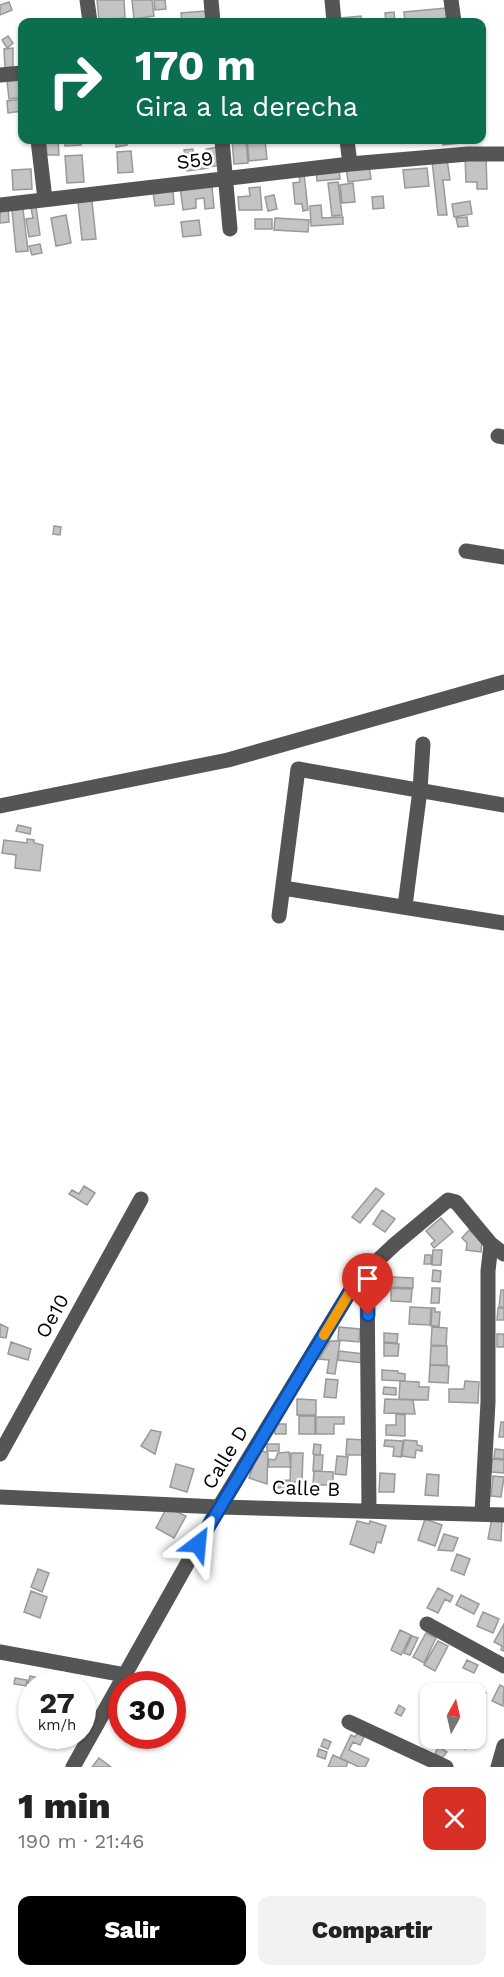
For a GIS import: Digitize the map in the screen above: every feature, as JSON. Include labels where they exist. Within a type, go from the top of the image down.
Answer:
[{"type":"street","points":[[87,0],[89,18]]},
{"type":"street","points":[[212,0],[213,18]]},
{"type":"street","points":[[332,0],[334,18]]},
{"type":"street","points":[[451,0],[453,18]]},
{"type":"street","points":[[0,75],[18,73]]},
{"type":"street","points":[[38,144],[45,200]]},
{"type":"street","points":[[222,144],[230,229]]},
{"type":"street","points":[[348,144],[350,164]]},
{"type":"street","name":"S59","points":[[0,205],[350,164],[467,147],[504,154]]},
{"type":"street","points":[[466,551],[504,557]]},
{"type":"street","points":[[0,806],[228,760],[504,682]]},
{"type":"street","points":[[405,906],[420,790],[423,744]]},
{"type":"street","points":[[279,916],[298,769],[504,805]]},
{"type":"street","points":[[283,888],[504,923]]},
{"type":"street","name":"Oe10","points":[[0,1454],[141,1199]]},
{"type":"street","name":"Calle D","points":[[127,1671],[219,1507],[357,1280],[445,1202],[452,1200],[491,1244]]},
{"type":"street","points":[[491,1244],[504,1254]]},
{"type":"street","points":[[482,1513],[488,1402],[488,1272],[491,1244]]},
{"type":"street","points":[[367,1271],[369,1511]]},
{"type":"street","name":"Calle B","points":[[0,1497],[219,1507],[504,1515]]},
{"type":"street","points":[[427,1624],[504,1666]]},
{"type":"street","points":[[0,1652],[108,1672]]},
{"type":"street","name":"Calle D","points":[[73,1767],[108,1705]]},
{"type":"street","points":[[349,1722],[446,1767]]},
{"type":"street","points":[[498,1767],[504,1746]]},
{"type":"building","points":[[97,0],[124,0],[125,18],[99,18]]},
{"type":"building","points":[[132,0],[152,0],[154,16],[134,18]]},
{"type":"building","points":[[154,0],[165,0],[166,9],[155,10]]},
{"type":"building","points":[[9,2],[12,10],[0,15],[0,5]]},
{"type":"building","points":[[446,8],[447,18],[405,18],[404,12]]},
{"type":"building","points":[[205,11],[206,18],[182,18],[181,13]]},
{"type":"building","points":[[394,12],[395,18],[386,18],[385,13]]},
{"type":"building","points":[[8,36],[13,43],[7,48],[2,40]]},
{"type":"building","points":[[13,48],[13,67],[5,68],[4,49]]},
{"type":"building","points":[[18,80],[18,98],[9,99],[7,81]]},
{"type":"building","points":[[18,100],[18,112],[8,113],[7,101]]},
{"type":"building","points":[[46,144],[58,144],[59,155],[47,155]]},
{"type":"building","points":[[65,144],[81,145],[65,146]]},
{"type":"building","points":[[232,144],[246,144],[248,163],[234,164]]},
{"type":"building","points":[[247,144],[265,144],[267,159],[249,161]]},
{"type":"building","points":[[218,147],[222,165],[209,167],[206,149]]},
{"type":"building","points":[[193,149],[193,157],[206,156],[208,168],[187,171],[184,150]]},
{"type":"building","points":[[131,151],[133,172],[118,173],[117,152]]},
{"type":"building","points":[[82,155],[84,182],[67,183],[65,156]]},
{"type":"building","points":[[465,156],[486,156],[487,189],[477,189],[477,182],[466,182]]},
{"type":"building","points":[[447,159],[450,180],[443,180],[447,215],[438,215],[432,161]]},
{"type":"building","points":[[369,165],[371,179],[348,182],[346,167]]},
{"type":"building","points":[[427,168],[429,186],[405,188],[403,170]]},
{"type":"building","points":[[31,169],[32,189],[13,190],[12,170]]},
{"type":"building","points":[[339,169],[340,179],[317,181],[316,171]]},
{"type":"building","points":[[304,174],[308,210],[303,211],[302,204],[295,204],[293,183],[300,182],[299,175]]},
{"type":"building","points":[[338,182],[342,215],[332,216],[328,183]]},
{"type":"building","points":[[353,183],[355,202],[342,203],[340,185]]},
{"type":"building","points":[[180,186],[212,187],[214,208],[205,209],[204,198],[196,199],[196,208],[183,210]]},
{"type":"building","points":[[260,187],[262,210],[239,210],[238,197],[250,196],[249,188]]},
{"type":"building","points":[[173,190],[174,204],[155,206],[153,192]]},
{"type":"building","points":[[274,195],[277,209],[268,211],[265,197]]},
{"type":"building","points":[[383,196],[384,208],[373,209],[372,197]]},
{"type":"building","points":[[92,201],[96,239],[82,240],[78,202]]},
{"type":"building","points":[[470,201],[472,214],[454,217],[452,204]]},
{"type":"building","points":[[321,205],[322,218],[343,217],[343,224],[311,226],[310,206]]},
{"type":"building","points":[[8,206],[9,222],[0,223],[0,207]]},
{"type":"building","points":[[36,207],[40,235],[29,237],[26,219],[33,218],[31,208]]},
{"type":"building","points":[[23,209],[28,251],[16,252],[12,210]]},
{"type":"building","points":[[66,215],[71,243],[56,246],[51,218]]},
{"type":"building","points":[[467,217],[468,226],[458,227],[456,218]]},
{"type":"building","points":[[275,218],[309,220],[308,232],[274,230]]},
{"type":"building","points":[[255,219],[272,219],[272,229],[255,229]]},
{"type":"building","points":[[199,220],[201,235],[183,237],[181,222]]},
{"type":"building","points":[[40,244],[42,253],[32,255],[29,246]]},
{"type":"building","points":[[54,526],[61,527],[60,535],[53,534]]},
{"type":"building","points":[[18,825],[31,828],[30,834],[16,831]]},
{"type":"building","points":[[27,839],[43,845],[40,871],[15,868],[16,855],[2,853],[4,840],[27,843]]},
{"type":"building","points":[[84,1186],[95,1193],[87,1205],[69,1194],[72,1190],[79,1194]]},
{"type":"building","points":[[376,1188],[384,1194],[360,1223],[352,1217]]},
{"type":"building","points":[[382,1210],[395,1219],[385,1232],[373,1224]]},
{"type":"building","points":[[441,1218],[453,1232],[434,1248],[431,1244],[435,1241],[426,1231]]},
{"type":"building","points":[[469,1230],[482,1241],[481,1252],[466,1250],[467,1243],[462,1238]]},
{"type":"building","points":[[433,1250],[442,1250],[441,1265],[432,1265]]},
{"type":"building","points":[[425,1255],[431,1255],[431,1264],[424,1264]]},
{"type":"building","points":[[433,1270],[441,1271],[440,1282],[432,1281]]},
{"type":"building","points":[[392,1277],[413,1278],[413,1288],[391,1287]]},
{"type":"building","points":[[391,1288],[412,1289],[411,1302],[391,1301]]},
{"type":"building","points":[[432,1288],[440,1288],[439,1303],[431,1303]]},
{"type":"building","points":[[501,1290],[504,1290],[504,1307],[499,1307]]},
{"type":"building","points":[[410,1307],[431,1308],[430,1325],[409,1324]]},
{"type":"building","points":[[432,1308],[435,1308],[435,1312],[440,1312],[439,1326],[431,1326]]},
{"type":"building","points":[[498,1308],[504,1308],[504,1320],[497,1320]]},
{"type":"building","points":[[0,1324],[8,1328],[6,1338],[0,1337]]},
{"type":"building","points":[[339,1327],[360,1329],[359,1342],[338,1340]]},
{"type":"building","points":[[432,1327],[447,1328],[446,1346],[431,1345]]},
{"type":"building","points":[[384,1333],[398,1334],[397,1343],[384,1342]]},
{"type":"building","points":[[497,1334],[504,1334],[504,1347],[497,1347]]},
{"type":"building","points":[[330,1341],[340,1341],[335,1374],[327,1373],[329,1360],[319,1359]]},
{"type":"building","points":[[11,1342],[31,1349],[28,1360],[8,1354]]},
{"type":"building","points":[[384,1343],[399,1344],[398,1356],[384,1356]]},
{"type":"building","points":[[431,1346],[447,1346],[447,1365],[430,1365]]},
{"type":"building","points":[[339,1351],[364,1354],[363,1363],[338,1360]]},
{"type":"building","points":[[430,1365],[449,1366],[448,1383],[429,1382]]},
{"type":"building","points":[[382,1370],[405,1374],[405,1381],[382,1380]]},
{"type":"building","points":[[326,1379],[338,1380],[336,1398],[324,1397]]},
{"type":"building","points":[[400,1381],[419,1382],[419,1387],[429,1387],[428,1400],[399,1399]]},
{"type":"building","points":[[465,1381],[479,1382],[478,1403],[449,1402],[449,1389],[464,1389]]},
{"type":"building","points":[[384,1387],[396,1388],[396,1395],[383,1394]]},
{"type":"building","points":[[297,1399],[316,1400],[316,1415],[297,1415]]},
{"type":"building","points":[[385,1399],[413,1400],[415,1414],[384,1413]]},
{"type":"building","points":[[396,1414],[405,1415],[405,1436],[386,1435],[386,1425],[396,1425]]},
{"type":"building","points":[[299,1416],[315,1416],[315,1434],[299,1434]]},
{"type":"building","points":[[316,1417],[344,1417],[344,1424],[334,1424],[334,1434],[316,1434]]},
{"type":"building","points":[[501,1422],[504,1422],[504,1437],[499,1437]]},
{"type":"building","points":[[274,1424],[286,1424],[286,1434],[275,1434]]},
{"type":"building","points":[[151,1430],[161,1432],[155,1454],[141,1446]]},
{"type":"building","points":[[347,1439],[364,1440],[363,1455],[346,1455]]},
{"type":"building","points":[[385,1440],[403,1441],[401,1457],[393,1456],[394,1447],[384,1446]]},
{"type":"building","points":[[404,1440],[417,1441],[417,1445],[422,1446],[422,1451],[416,1450],[415,1458],[402,1456]]},
{"type":"building","points":[[267,1444],[279,1444],[279,1451],[267,1451]]},
{"type":"building","points":[[314,1444],[321,1445],[320,1455],[313,1454]]},
{"type":"building","points":[[257,1449],[268,1453],[267,1484],[249,1478]]},
{"type":"building","points":[[495,1449],[504,1450],[504,1459],[494,1458]]},
{"type":"building","points":[[289,1452],[291,1467],[268,1467],[269,1459],[275,1460],[278,1453]]},
{"type":"building","points":[[291,1453],[303,1453],[302,1482],[290,1482]]},
{"type":"building","points":[[314,1455],[323,1455],[322,1471],[313,1471]]},
{"type":"building","points":[[337,1456],[348,1457],[346,1475],[335,1474]]},
{"type":"building","points":[[492,1459],[504,1460],[504,1473],[491,1472]]},
{"type":"building","points":[[176,1464],[194,1469],[187,1492],[170,1487]]},
{"type":"building","points":[[314,1471],[333,1472],[333,1485],[313,1485]]},
{"type":"building","points":[[380,1473],[395,1474],[394,1492],[379,1492]]},
{"type":"building","points":[[427,1474],[439,1475],[438,1496],[425,1495]]},
{"type":"building","points":[[493,1476],[504,1477],[501,1497],[491,1496]]},
{"type":"building","points":[[290,1480],[290,1487],[276,1488],[275,1481]]},
{"type":"building","points":[[167,1507],[186,1516],[174,1538],[156,1528]]},
{"type":"building","points":[[492,1518],[502,1519],[501,1541],[488,1539]]},
{"type":"building","points":[[425,1519],[442,1525],[435,1546],[418,1540]]},
{"type":"building","points":[[357,1521],[369,1524],[370,1521],[386,1526],[381,1543],[377,1542],[374,1553],[350,1544]]},
{"type":"building","points":[[444,1534],[458,1538],[453,1551],[438,1550]]},
{"type":"building","points":[[457,1554],[470,1559],[464,1575],[451,1570]]},
{"type":"building","points":[[38,1569],[49,1573],[42,1592],[31,1587]]},
{"type":"building","points":[[438,1588],[453,1596],[450,1602],[445,1599],[438,1613],[427,1608]]},
{"type":"building","points":[[31,1591],[47,1597],[40,1618],[24,1612]]},
{"type":"building","points":[[461,1595],[479,1604],[474,1614],[456,1605]]},
{"type":"building","points":[[483,1612],[499,1619],[493,1633],[477,1626]]},
{"type":"building","points":[[504,1624],[504,1651],[501,1650],[502,1646],[494,1642]]},
{"type":"building","points":[[400,1630],[411,1635],[401,1655],[391,1650]]},
{"type":"building","points":[[426,1633],[436,1638],[424,1663],[413,1657]]},
{"type":"building","points":[[412,1636],[418,1638],[410,1655],[404,1653]]},
{"type":"building","points":[[438,1641],[448,1646],[435,1671],[424,1665]]},
{"type":"building","points":[[467,1660],[478,1665],[474,1673],[463,1668]]},
{"type":"building","points":[[500,1685],[504,1687],[503,1706],[492,1701]]},
{"type":"building","points":[[399,1705],[405,1709],[401,1716],[395,1713]]},
{"type":"building","points":[[357,1733],[364,1737],[360,1745],[353,1742],[349,1750],[369,1759],[365,1767],[359,1767],[340,1758],[351,1735],[355,1737]]},
{"type":"building","points":[[324,1739],[331,1742],[328,1749],[321,1746]]},
{"type":"building","points":[[319,1749],[327,1752],[325,1759],[317,1756]]},
{"type":"building","points":[[438,1749],[447,1752],[442,1758],[435,1753]]},
{"type":"building","points":[[333,1755],[348,1762],[346,1767],[328,1767]]},
{"type":"building","points":[[99,1758],[111,1767],[92,1767]]},
{"type":"slow traffic","points":[[324,1335],[357,1280],[364,1274]]},
{"type":"route","points":[[198,1544],[357,1280],[367,1271],[368,1315]]}]
